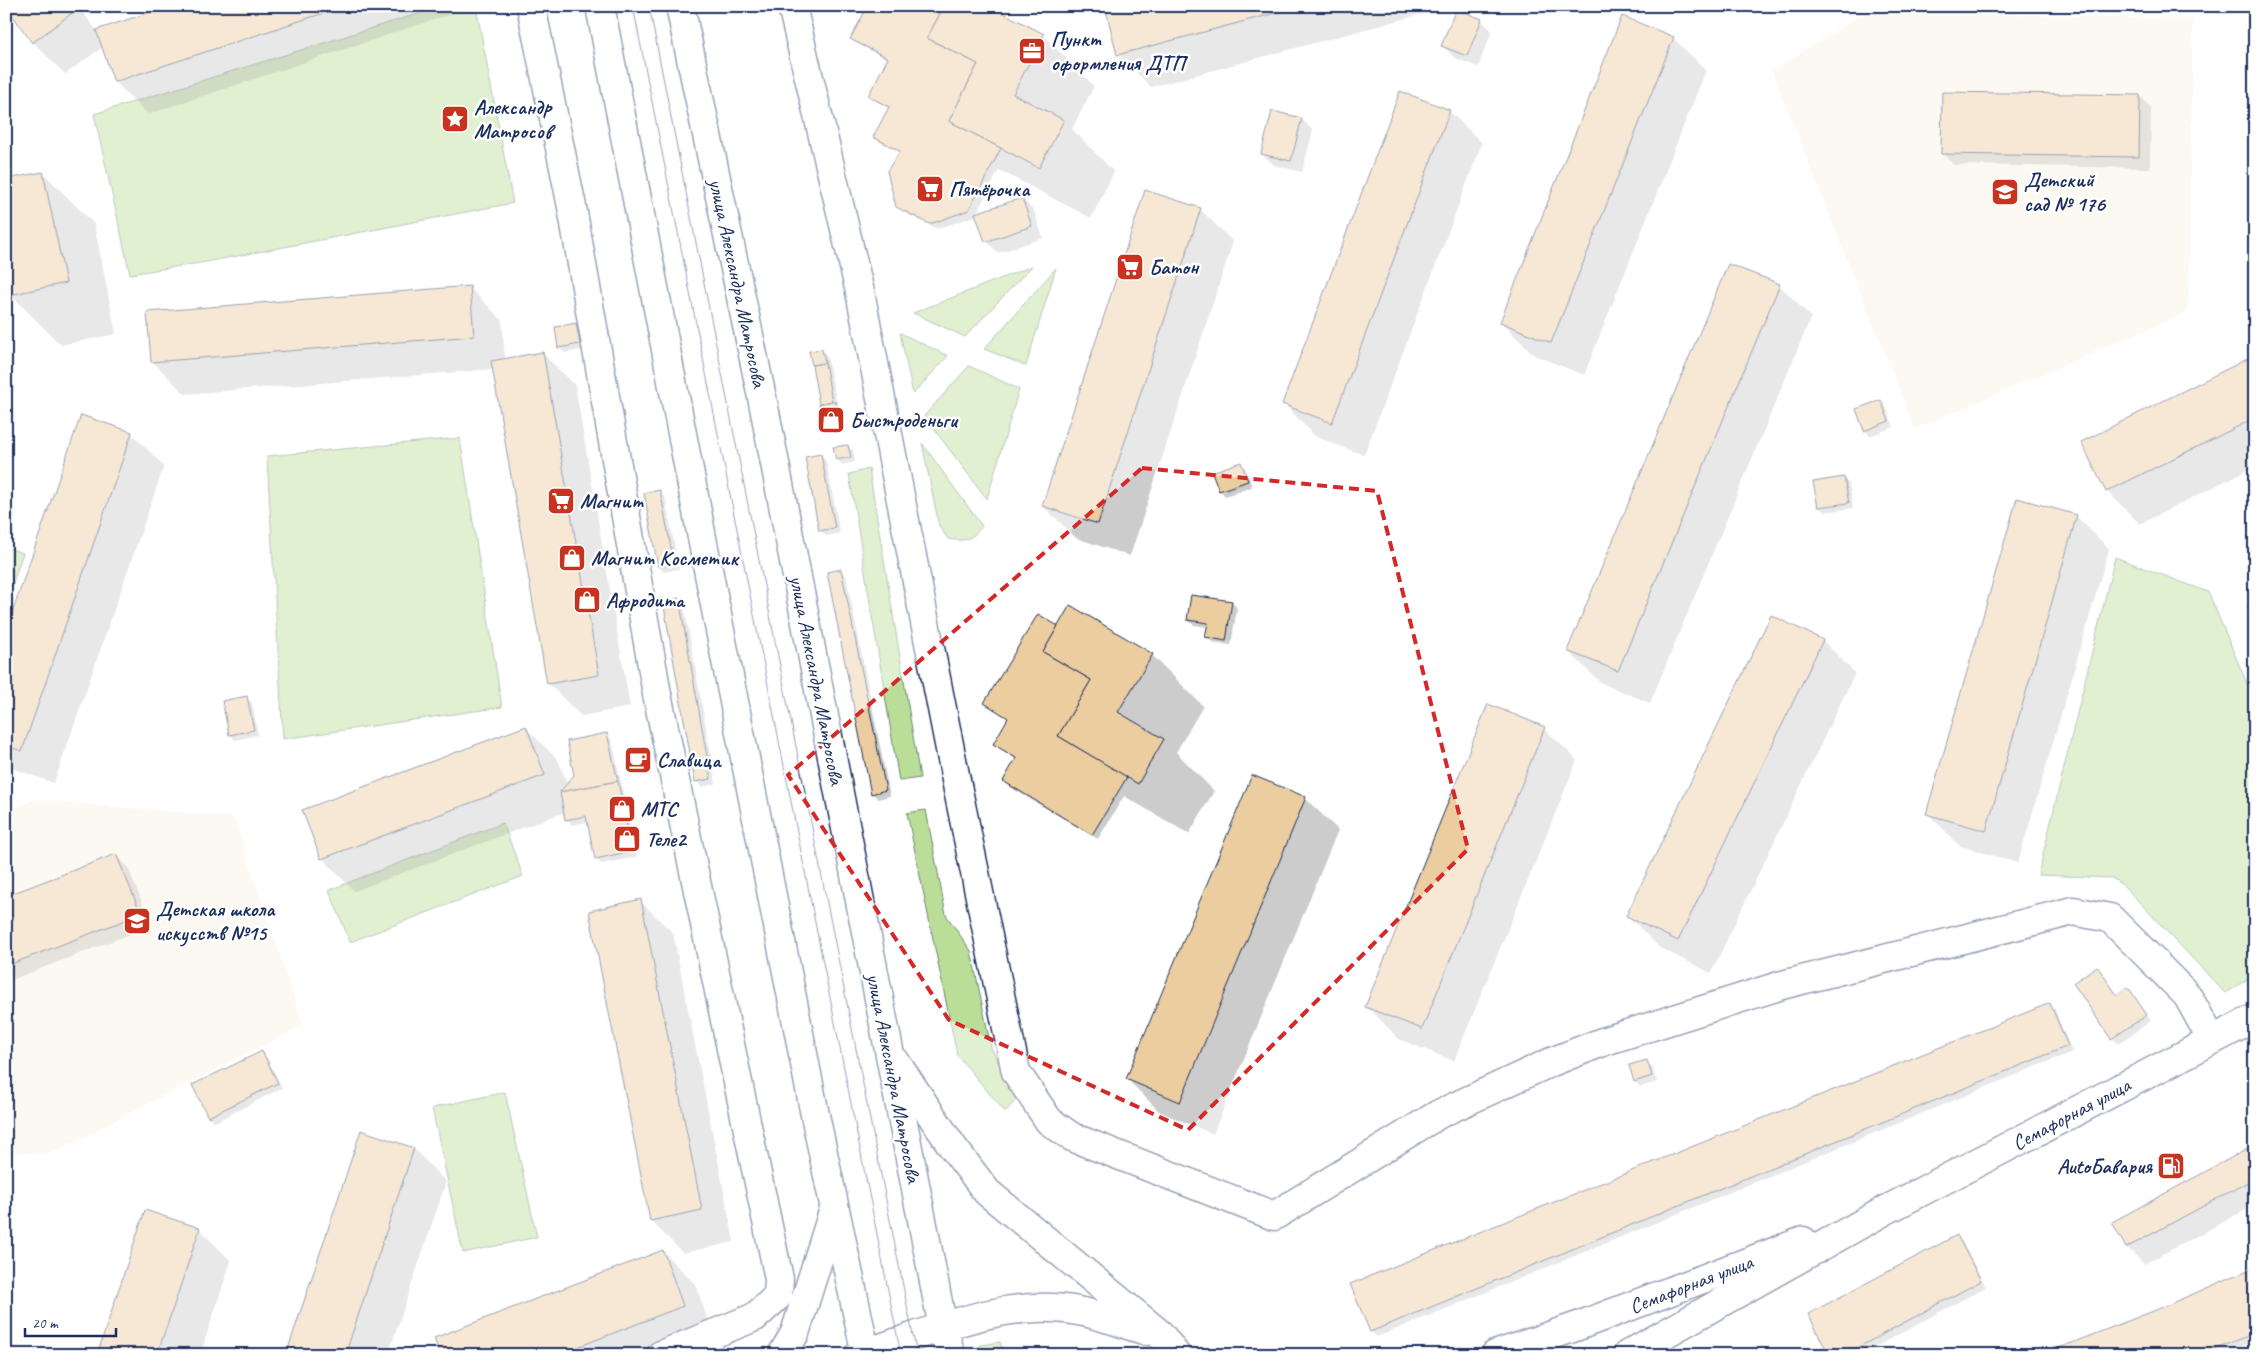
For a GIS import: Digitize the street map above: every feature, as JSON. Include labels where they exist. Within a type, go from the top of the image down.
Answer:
[{"type":"main road","points":[[530,6],[572,207],[618,481],[659,703],[779,1279],[778,1296],[756,1317],[660,1355]]},
{"type":"main road","points":[[600,6],[706,560],[863,1354],[905,1338],[999,1311],[1042,1308],[1077,1310],[1193,1355]]},
{"type":"main road","name":"улица Александра Матросова","points":[[680,6],[764,407],[888,1051],[943,1328],[951,1355]]},
{"type":"main road","points":[[792,6],[860,292],[958,790],[1016,1072],[1049,1121],[1072,1136],[1274,1216],[1439,1114],[1548,1063],[1605,1041],[1782,985],[2073,911],[2110,918],[2187,995],[2212,1040]]},
{"type":"main road","name":"Семафорная улица","points":[[1627,1355],[1886,1210],[2255,1018]]},
{"type":"main road","points":[[888,1051],[952,1146],[987,1192],[1168,1345]]},
{"type":"main road","points":[[782,1355],[795,1333],[834,1208]]},
{"type":"main road","name":"Семафорная улица","points":[[1495,1355],[1578,1326],[1886,1210]]},
{"type":"highlighted area","points":[[1142,468],[1377,491],[1468,849],[1188,1130],[949,1020],[788,775]]},
{"type":"shaded area","name":"Детский сад № 176","points":[[1868,10],[2193,20],[2188,312],[1915,429],[1772,71]]},
{"type":"shaded area","name":"Детская школа искусств №15","points":[[33,800],[234,817],[303,1025],[49,1154],[6,1152],[6,812]]},
{"type":"green space","points":[[443,6],[476,6],[513,203],[206,262],[130,274],[94,114]]},
{"type":"green space","points":[[1032,266],[965,337],[913,313]]},
{"type":"green space","points":[[1056,268],[1026,366],[984,349]]},
{"type":"green space","points":[[900,333],[948,356],[913,394]]},
{"type":"green space","points":[[969,366],[1019,389],[987,499],[924,416]]},
{"type":"green space","points":[[460,438],[502,707],[283,739],[267,456]]},
{"type":"green space","points":[[922,443],[982,526],[967,539],[948,539],[939,526]]},
{"type":"green space","points":[[869,469],[920,778],[899,781],[849,474]]},
{"type":"green space","points":[[6,547],[23,553],[6,603]]},
{"type":"green space","points":[[2115,557],[2208,592],[2255,702],[2255,975],[2225,993],[2125,887],[2112,878],[2038,875]]},
{"type":"green space","points":[[926,810],[946,915],[971,951],[991,1047],[1017,1099],[1005,1112],[957,1055],[907,813]]},
{"type":"green space","points":[[503,823],[523,876],[350,942],[329,890]]},
{"type":"green space","points":[[505,1092],[537,1237],[463,1253],[432,1108]]},
{"type":"green space","points":[[1000,1342],[1004,1355],[980,1355],[980,1345]]},
{"type":"building","points":[[6,6],[71,6],[75,11],[32,43]]},
{"type":"building","points":[[169,6],[345,6],[114,82],[96,30]]},
{"type":"building","points":[[868,6],[944,6],[927,38],[978,64],[949,121],[1001,148],[969,210],[930,224],[896,207],[887,171],[900,151],[873,137],[889,107],[868,96],[888,58],[850,39]]},
{"type":"building","points":[[944,6],[990,6],[1044,34],[1013,94],[1064,120],[1039,168],[949,121],[978,64],[927,38]]},
{"type":"building","points":[[1105,6],[1302,6],[1117,55]]},
{"type":"building","points":[[1456,9],[1482,19],[1467,56],[1441,46]]},
{"type":"building","points":[[1622,16],[1674,37],[1551,343],[1500,322]]},
{"type":"building","points":[[1400,91],[1450,110],[1332,423],[1282,404]]},
{"type":"building","points":[[1942,92],[2140,95],[2139,157],[1941,154]]},
{"type":"building","points":[[1272,111],[1302,118],[1291,161],[1261,154]]},
{"type":"building","points":[[43,172],[66,283],[9,295],[6,281],[6,179]]},
{"type":"building","points":[[1145,190],[1201,208],[1098,524],[1042,506]]},
{"type":"building","points":[[1022,198],[1032,226],[985,242],[975,213]]},
{"type":"building","points":[[1728,264],[1780,284],[1618,671],[1567,651]]},
{"type":"building","points":[[470,286],[474,336],[151,362],[147,312]]},
{"type":"building","points":[[576,323],[580,344],[558,348],[555,327]]},
{"type":"building","points":[[822,349],[825,363],[812,365],[809,351]]},
{"type":"building","points":[[543,352],[599,675],[547,684],[491,361]]},
{"type":"building","points":[[2255,355],[2255,418],[2106,492],[2081,442]]},
{"type":"building","points":[[825,363],[832,401],[819,404],[812,365]]},
{"type":"building","points":[[1881,400],[1889,421],[1864,431],[1856,409]]},
{"type":"building","points":[[835,401],[840,423],[824,426],[819,404]]},
{"type":"building","points":[[81,415],[132,432],[22,751],[6,746],[6,630]]},
{"type":"building","points":[[848,445],[851,457],[836,460],[833,447]]},
{"type":"building","points":[[821,454],[835,528],[819,531],[805,457]]},
{"type":"building","points":[[1241,462],[1248,481],[1219,491],[1212,472]]},
{"type":"building","points":[[1844,477],[1849,503],[1818,507],[1813,482]]},
{"type":"building","points":[[660,490],[674,564],[658,567],[644,493]]},
{"type":"building","points":[[2017,498],[2077,515],[1986,831],[1926,814]]},
{"type":"building","points":[[841,569],[886,790],[871,794],[827,572]]},
{"type":"building","points":[[1191,595],[1232,601],[1226,641],[1205,637],[1208,623],[1187,620]]},
{"type":"building","points":[[679,598],[711,779],[695,782],[663,601]]},
{"type":"building","points":[[2255,602],[2255,621],[2247,606]]},
{"type":"building","points":[[1070,605],[1153,654],[1118,712],[1164,739],[1138,784],[1058,736],[1091,680],[1043,652]]},
{"type":"building","points":[[1038,614],[1058,626],[1043,652],[1091,680],[1058,736],[1127,777],[1092,835],[1003,781],[1016,758],[993,744],[1008,718],[984,703]]},
{"type":"building","points":[[1771,615],[1823,640],[1678,941],[1626,916]]},
{"type":"building","points":[[247,696],[254,730],[229,735],[222,701]]},
{"type":"building","points":[[1488,704],[1545,727],[1422,1029],[1365,1007]]},
{"type":"building","points":[[526,726],[545,775],[321,859],[302,810]]},
{"type":"building","points":[[607,733],[618,781],[560,792],[574,775],[567,741]]},
{"type":"building","name":"Славица","points":[[643,748],[647,769],[634,771],[630,750]]},
{"type":"building","points":[[1252,775],[1306,797],[1180,1102],[1126,1079]]},
{"type":"building","points":[[618,781],[632,851],[595,859],[586,816],[565,820],[560,792]]},
{"type":"building","points":[[116,854],[141,914],[6,966],[6,896]]},
{"type":"building","points":[[641,899],[702,1210],[650,1221],[589,911]]},
{"type":"building","points":[[2097,966],[2117,995],[2128,987],[2147,1015],[2111,1039],[2073,983]]},
{"type":"building","points":[[2050,1003],[2068,1046],[1370,1332],[1350,1284]]},
{"type":"building","points":[[262,1051],[278,1083],[208,1117],[192,1085]]},
{"type":"building","points":[[1647,1060],[1652,1076],[1634,1082],[1629,1065]]},
{"type":"building","points":[[361,1130],[414,1148],[345,1355],[286,1355]]},
{"type":"building","points":[[2255,1145],[2255,1178],[2126,1248],[2112,1222]]},
{"type":"building","points":[[145,1210],[200,1228],[157,1355],[97,1355]]},
{"type":"building","points":[[1957,1235],[1981,1281],[1844,1355],[1829,1355],[1808,1314]]},
{"type":"building","points":[[663,1250],[683,1306],[557,1355],[440,1355],[434,1338]]},
{"type":"building","points":[[2255,1267],[2255,1333],[2201,1355],[2041,1355],[2156,1310]]},
{"type":"tram line","points":[[633,6],[901,1355]]},
{"type":"tram line","points":[[649,6],[918,1355]]},
{"type":"place","name":"Пункт оформления ДТП","points":[[1032,51]]},
{"type":"place","name":"Александр Матросов","points":[[455,119]]},
{"type":"place","name":"Пятёрочка","points":[[930,189]]},
{"type":"place","name":"Детский сад № 176","points":[[2005,192]]},
{"type":"place","name":"Батон","points":[[1130,267]]},
{"type":"place","name":"Быстроденьги","points":[[831,420]]},
{"type":"place","name":"Магнит","points":[[561,501]]},
{"type":"place","name":"Магнит Косметик","points":[[572,558]]},
{"type":"place","name":"Афродита","points":[[587,600]]},
{"type":"place","name":"Славица","points":[[638,760]]},
{"type":"place","name":"МТС","points":[[622,809]]},
{"type":"place","name":"Теле2","points":[[627,839]]},
{"type":"place","name":"Детская школа искусств №15","points":[[137,921]]},
{"type":"place","name":"AutoБавария","points":[[2171,1166]]}]
